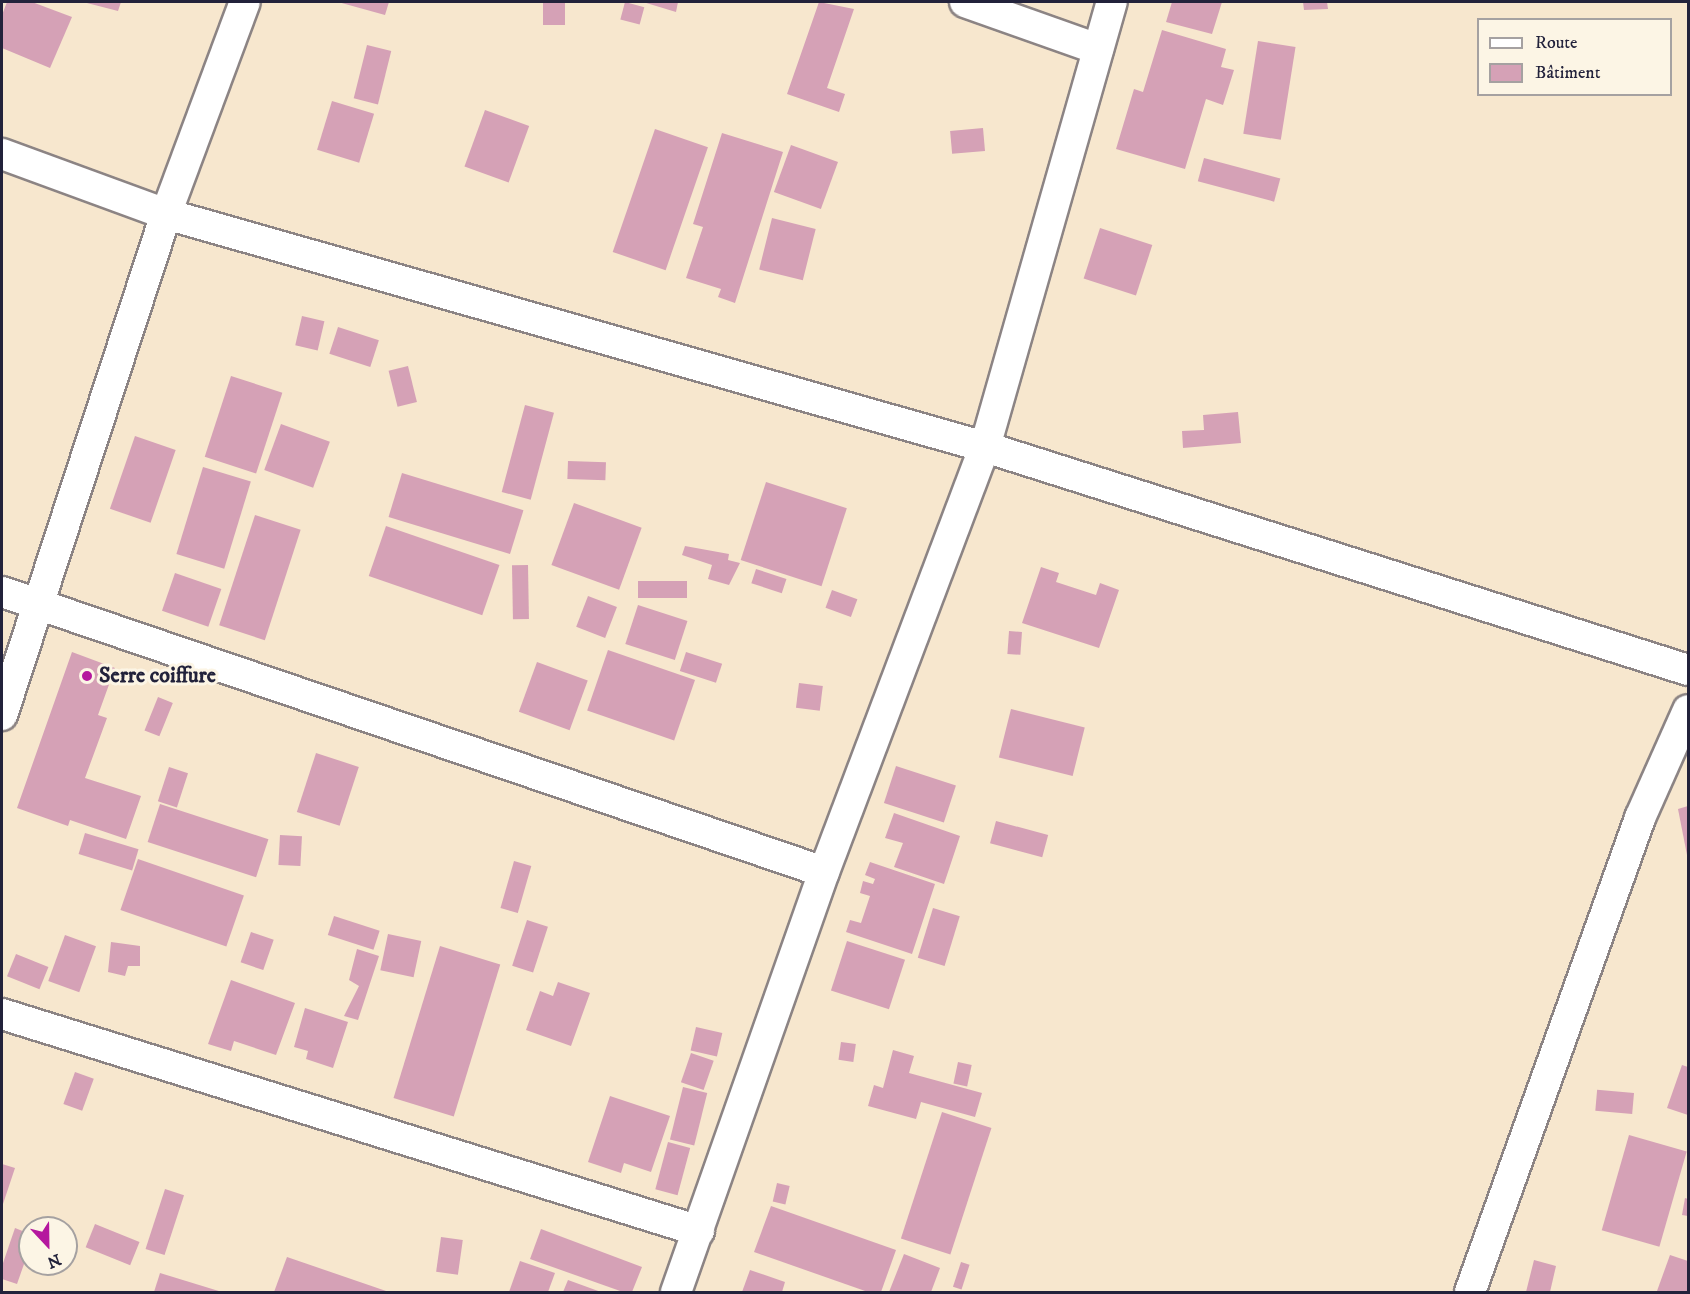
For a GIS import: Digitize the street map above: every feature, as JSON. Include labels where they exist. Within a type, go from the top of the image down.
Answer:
[{"type":"street","points":[[2,715],[36,603],[166,214],[245,2]]},
{"type":"street","points":[[965,2],[1098,49]]},
{"type":"street","points":[[676,1293],[824,872],[985,447],[1112,2]]},
{"type":"street","points":[[2,154],[166,214],[985,447],[1689,670]]},
{"type":"street","points":[[2,592],[824,872]]},
{"type":"street","points":[[1470,1293],[1640,818],[1689,711]]},
{"type":"street","points":[[2,1014],[699,1231]]},
{"type":"building","points":[[7,2],[32,2],[72,17],[50,68],[2,48],[2,15]]},
{"type":"building","points":[[83,2],[121,2],[118,11]]},
{"type":"building","points":[[338,2],[389,2],[385,15]]},
{"type":"building","points":[[543,2],[565,2],[565,25],[543,25]]},
{"type":"building","points":[[625,2],[644,7],[640,25],[620,19]]},
{"type":"building","points":[[643,2],[678,2],[676,12]]},
{"type":"building","points":[[819,2],[854,9],[827,88],[845,94],[839,112],[787,94]]},
{"type":"building","points":[[1172,2],[1222,2],[1212,34],[1166,22]]},
{"type":"building","points":[[1303,2],[1327,2],[1328,9],[1304,10]]},
{"type":"building","points":[[1162,30],[1226,49],[1221,67],[1234,70],[1223,105],[1206,99],[1185,169],[1116,149],[1134,89],[1143,92]]},
{"type":"building","points":[[1258,41],[1296,47],[1281,140],[1243,134]]},
{"type":"building","points":[[367,45],[391,51],[378,104],[354,98]]},
{"type":"building","points":[[332,101],[374,114],[359,163],[317,150]]},
{"type":"building","points":[[485,110],[529,126],[509,182],[464,166]]},
{"type":"building","points":[[983,128],[985,151],[952,154],[950,131]]},
{"type":"building","points":[[655,129],[708,147],[666,270],[613,252]]},
{"type":"building","points":[[722,133],[783,152],[735,303],[718,297],[721,289],[686,278],[703,227],[693,224]]},
{"type":"building","points":[[791,145],[838,162],[821,209],[774,192]]},
{"type":"building","points":[[1204,158],[1280,178],[1274,202],[1198,181]]},
{"type":"building","points":[[772,218],[816,229],[803,280],[759,269]]},
{"type":"building","points":[[1100,228],[1152,245],[1136,295],[1084,278]]},
{"type":"building","points":[[302,316],[324,321],[318,350],[295,345]]},
{"type":"building","points":[[338,327],[379,340],[370,367],[329,354]]},
{"type":"building","points":[[408,366],[417,402],[398,407],[389,371]]},
{"type":"building","points":[[231,376],[282,393],[256,474],[205,457]]},
{"type":"building","points":[[525,405],[554,413],[531,500],[502,492]]},
{"type":"building","points":[[1238,412],[1241,443],[1183,448],[1182,431],[1204,430],[1203,415]]},
{"type":"building","points":[[281,424],[330,442],[313,488],[264,470]]},
{"type":"building","points":[[135,436],[176,450],[151,523],[110,509]]},
{"type":"building","points":[[568,461],[606,462],[605,480],[567,479]]},
{"type":"building","points":[[203,467],[251,482],[224,569],[176,554]]},
{"type":"building","points":[[402,473],[523,510],[510,554],[389,517]]},
{"type":"building","points":[[766,482],[847,508],[822,586],[741,560]]},
{"type":"building","points":[[574,503],[642,528],[619,590],[551,565]]},
{"type":"building","points":[[255,515],[301,530],[265,640],[219,625]]},
{"type":"building","points":[[386,526],[499,565],[482,615],[369,576]]},
{"type":"building","points":[[685,546],[729,554],[728,560],[740,563],[729,585],[708,579],[712,565],[682,555]]},
{"type":"building","points":[[512,565],[528,565],[529,619],[513,619]]},
{"type":"building","points":[[1041,567],[1059,573],[1056,582],[1096,595],[1100,583],[1119,590],[1099,648],[1022,623]]},
{"type":"building","points":[[756,569],[786,579],[782,593],[751,583]]},
{"type":"building","points":[[175,573],[221,589],[208,627],[162,611]]},
{"type":"building","points":[[638,581],[687,581],[687,598],[638,598]]},
{"type":"building","points":[[832,590],[857,599],[851,617],[826,608]]},
{"type":"building","points":[[588,596],[617,607],[605,638],[576,627]]},
{"type":"building","points":[[638,605],[687,621],[675,660],[625,644]]},
{"type":"building","points":[[1009,631],[1022,632],[1020,655],[1007,654]]},
{"type":"building","points":[[608,650],[695,680],[674,740],[587,711]]},
{"type":"building","points":[[72,652],[115,668],[98,715],[107,718],[85,778],[141,796],[126,839],[70,820],[68,826],[17,808]]},
{"type":"building","points":[[686,652],[722,664],[716,683],[680,671]]},
{"type":"building","points":[[537,662],[588,680],[570,730],[519,712]]},
{"type":"building","points":[[799,683],[823,686],[820,711],[796,708]]},
{"type":"building","points":[[158,697],[173,703],[159,736],[145,730]]},
{"type":"building","points":[[1011,709],[1085,727],[1073,776],[999,758]]},
{"type":"building","points":[[316,753],[359,767],[340,826],[297,812]]},
{"type":"building","points":[[896,766],[956,785],[944,823],[884,803]]},
{"type":"building","points":[[169,767],[188,773],[177,807],[158,801]]},
{"type":"building","points":[[160,804],[268,839],[256,877],[148,842]]},
{"type":"building","points":[[1688,806],[1688,855],[1687,855],[1678,809]]},
{"type":"building","points":[[894,813],[960,836],[944,884],[894,867],[903,843],[885,838]]},
{"type":"building","points":[[996,821],[1048,835],[1042,857],[990,843]]},
{"type":"building","points":[[85,833],[139,849],[132,870],[79,854]]},
{"type":"building","points":[[280,835],[302,836],[300,866],[278,865]]},
{"type":"building","points":[[138,859],[244,895],[226,947],[120,910]]},
{"type":"building","points":[[514,861],[531,866],[518,913],[500,908]]},
{"type":"building","points":[[870,862],[935,884],[912,954],[846,932],[850,920],[861,923],[870,896],[860,893],[863,881],[873,884],[875,879],[865,875]]},
{"type":"building","points":[[933,908],[960,916],[945,966],[918,958]]},
{"type":"building","points":[[334,916],[380,931],[373,950],[328,935]]},
{"type":"building","points":[[527,920],[548,927],[533,972],[512,966]]},
{"type":"building","points":[[251,932],[274,940],[263,970],[241,962]]},
{"type":"building","points":[[388,934],[421,941],[414,977],[380,970]]},
{"type":"building","points":[[65,935],[96,946],[79,992],[48,981]]},
{"type":"building","points":[[847,941],[905,960],[889,1009],[831,990]]},
{"type":"building","points":[[111,942],[140,946],[140,966],[128,966],[125,976],[108,972]]},
{"type":"building","points":[[440,946],[500,964],[454,1116],[394,1098]]},
{"type":"building","points":[[357,949],[379,956],[358,1020],[344,1016],[359,986],[349,980]]},
{"type":"building","points":[[16,954],[48,967],[39,989],[7,976]]},
{"type":"building","points":[[231,980],[295,1003],[276,1055],[234,1041],[231,1051],[208,1044]]},
{"type":"building","points":[[558,982],[590,993],[571,1046],[526,1030],[540,991],[553,996]]},
{"type":"building","points":[[305,1008],[348,1022],[333,1068],[306,1059],[308,1051],[294,1047]]},
{"type":"building","points":[[696,1027],[722,1033],[717,1056],[691,1050]]},
{"type":"building","points":[[841,1042],[856,1044],[853,1062],[838,1060]]},
{"type":"building","points":[[893,1050],[914,1056],[909,1073],[982,1093],[975,1117],[921,1102],[916,1119],[868,1106],[874,1085],[883,1088]]},
{"type":"building","points":[[691,1053],[714,1061],[704,1090],[681,1082]]},
{"type":"building","points":[[958,1062],[972,1065],[967,1086],[953,1084]]},
{"type":"building","points":[[1682,1065],[1688,1067],[1688,1115],[1667,1108]]},
{"type":"building","points":[[75,1072],[94,1079],[82,1111],[63,1104]]},
{"type":"building","points":[[683,1087],[707,1093],[694,1145],[670,1139]]},
{"type":"building","points":[[1597,1090],[1634,1093],[1632,1114],[1595,1111]]},
{"type":"building","points":[[610,1096],[670,1116],[651,1172],[624,1163],[621,1173],[588,1162]]},
{"type":"building","points":[[942,1112],[991,1128],[950,1255],[901,1238]]},
{"type":"building","points":[[1629,1135],[1687,1152],[1659,1247],[1602,1230]]},
{"type":"building","points":[[668,1142],[690,1148],[678,1195],[655,1189]]},
{"type":"building","points":[[2,1164],[15,1168],[2,1207]]},
{"type":"building","points":[[777,1183],[790,1186],[785,1204],[773,1202]]},
{"type":"building","points":[[165,1189],[184,1195],[165,1255],[146,1249]]},
{"type":"building","points":[[1685,1198],[1688,1199],[1688,1216],[1682,1215]]},
{"type":"building","points":[[771,1206],[896,1250],[881,1292],[868,1292],[754,1252]]},
{"type":"building","points":[[95,1224],[140,1242],[130,1265],[86,1247]]},
{"type":"building","points":[[15,1228],[18,1229],[18,1276],[20,1276],[17,1284],[2,1279],[2,1266]]},
{"type":"building","points":[[541,1229],[642,1267],[632,1292],[623,1292],[530,1259]]},
{"type":"building","points":[[441,1237],[463,1240],[458,1275],[436,1272]]},
{"type":"building","points":[[904,1254],[940,1268],[931,1292],[889,1292]]},
{"type":"building","points":[[1670,1255],[1688,1261],[1688,1292],[1657,1291]]},
{"type":"building","points":[[287,1257],[389,1292],[274,1292]]},
{"type":"building","points":[[1534,1260],[1556,1266],[1550,1292],[1526,1292]]},
{"type":"building","points":[[520,1261],[555,1273],[548,1292],[509,1292]]},
{"type":"building","points":[[961,1262],[970,1265],[962,1290],[953,1287]]},
{"type":"building","points":[[750,1270],[785,1282],[782,1292],[742,1292]]},
{"type":"building","points":[[160,1273],[222,1292],[154,1292]]},
{"type":"building","points":[[568,1280],[601,1292],[563,1292]]},
{"type":"place","name":"Serre coiffure","points":[[87,676]]}]
